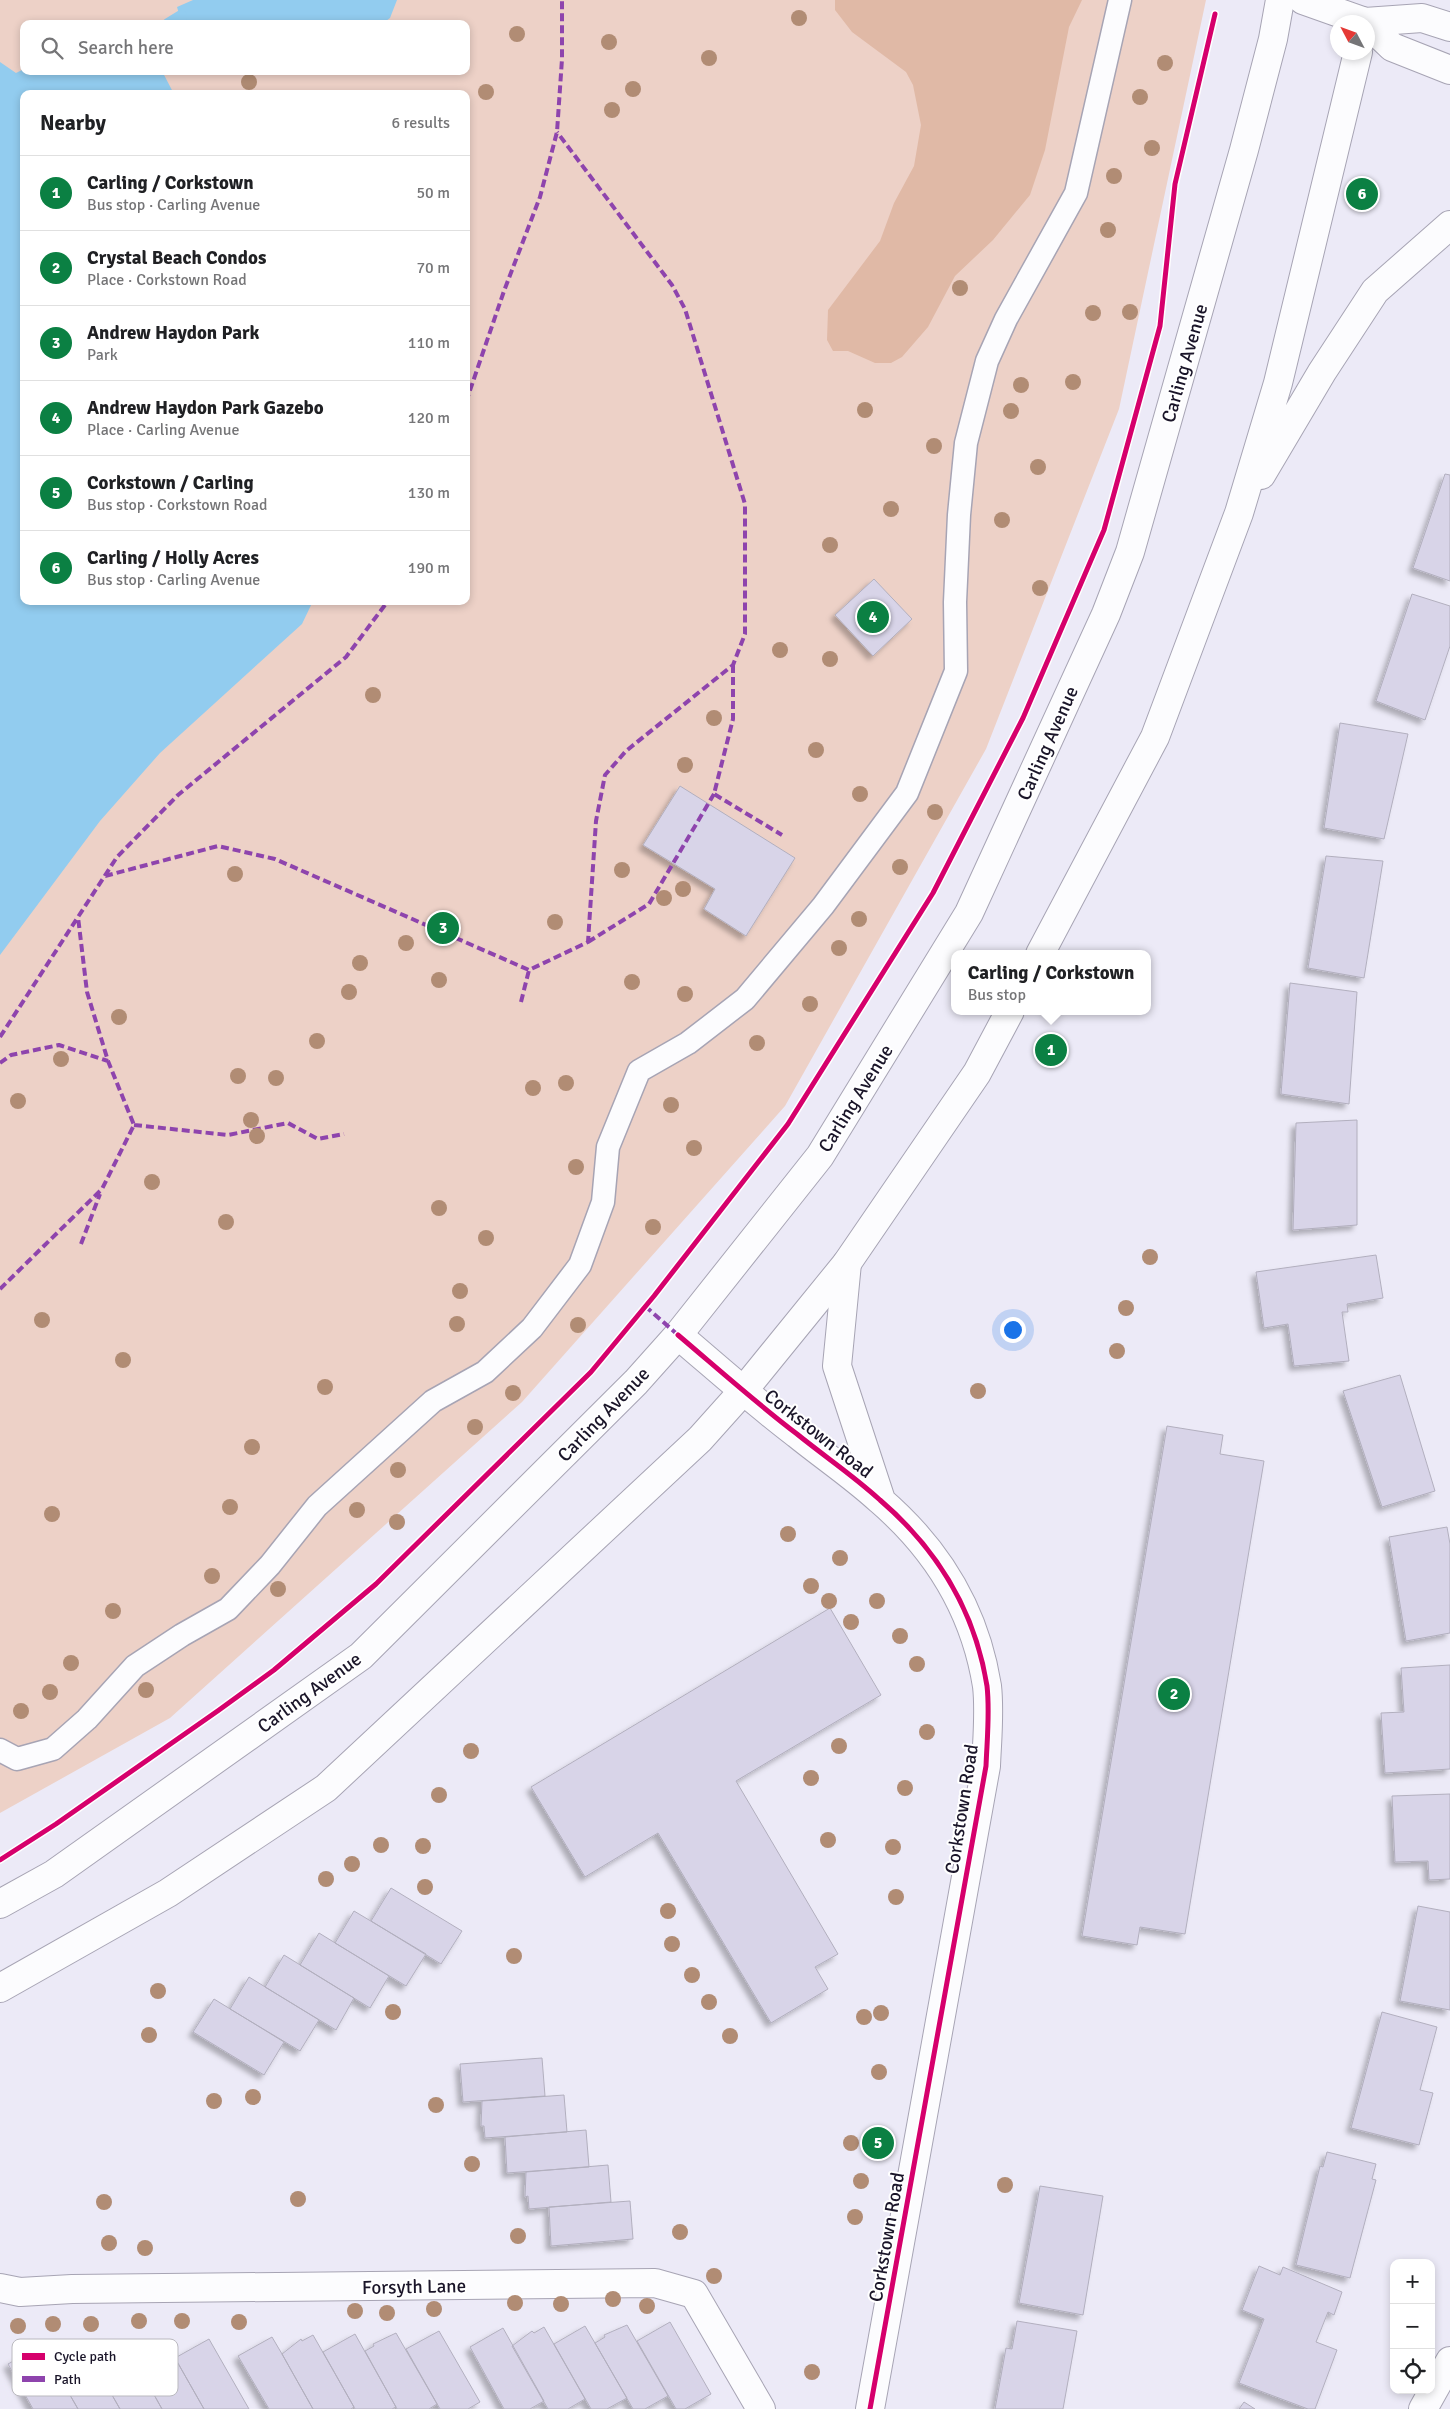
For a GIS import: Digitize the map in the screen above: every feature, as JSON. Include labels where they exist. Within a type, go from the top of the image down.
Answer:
[{"type":"main road","name":"Carling Avenue","points":[[0,1904],[54,1874],[361,1656],[636,1382],[678,1335],[820,1156],[970,913],[1106,614],[1133,543],[1244,150],[1273,39],[1280,0]]},
{"type":"main road","points":[[1303,0],[1344,15]]},
{"type":"main road","points":[[1367,15],[1369,0]]},
{"type":"main road","points":[[1375,22],[1422,18],[1450,27]]},
{"type":"main road","points":[[1375,31],[1392,47],[1450,70]]},
{"type":"main road","points":[[1042,950],[1155,737],[1239,513],[1278,383],[1356,60]]},
{"type":"main road","points":[[1239,513],[1322,372],[1374,291],[1450,225]]},
{"type":"main road","points":[[0,1988],[168,1893],[326,1788],[700,1439],[743,1391],[846,1262],[977,1073],[1008,1015]]},
{"type":"main road","points":[[846,1262],[836,1366],[881,1500]]},
{"type":"main road","name":"Corkstown Road","points":[[678,1335],[743,1391],[881,1500],[924,1545],[949,1578],[972,1624],[987,1686],[988,1727],[982,1785],[870,2409]]},
{"type":"main road","name":"Forsyth Lane","points":[[0,2288],[20,2292],[72,2289],[655,2283],[694,2294],[761,2409]]},
{"type":"main road","points":[[1423,2409],[1450,2361]]},
{"type":"lane","points":[[0,1750],[17,1759],[53,1749],[87,1719],[135,1666],[228,1608],[270,1565],[317,1506],[433,1401],[485,1372],[532,1328],[580,1265],[602,1202],[608,1147],[639,1071],[688,1043],[745,999],[823,906],[907,793],[956,671],[955,602],[959,515],[966,443],[987,361],[1006,319],[1076,193],[1120,0]]},
{"type":"shaded area","points":[[0,0],[1206,0],[1119,409],[986,749],[785,1106],[522,1402],[170,1718],[0,1813]]},
{"type":"shaded area","points":[[835,0],[1082,0],[1069,27],[1045,150],[1030,195],[993,240],[955,276],[928,327],[902,357],[891,363],[875,363],[848,351],[833,351],[827,340],[828,310],[880,241],[894,203],[914,166],[921,125],[913,85],[906,72],[852,32],[835,10]]},
{"type":"water","points":[[193,0],[397,0],[390,18],[387,20],[181,20],[177,7]]},
{"type":"water","points":[[0,62],[16,73],[20,71],[20,75],[164,75],[172,90],[20,90],[20,605],[311,605],[302,624],[160,753],[100,821],[0,955]]},
{"type":"building","points":[[1445,474],[1450,475],[1450,581],[1413,568]]},
{"type":"building","points":[[874,579],[912,619],[873,656],[835,615]]},
{"type":"building","points":[[1412,594],[1450,606],[1450,646],[1425,720],[1376,701]]},
{"type":"building","points":[[1340,723],[1408,734],[1384,839],[1324,828]]},
{"type":"building","points":[[680,786],[795,858],[746,936],[704,909],[715,889],[643,845]]},
{"type":"building","points":[[1326,856],[1383,861],[1364,978],[1308,968]]},
{"type":"building","points":[[1290,983],[1357,992],[1349,1104],[1281,1094]]},
{"type":"building","points":[[1357,1120],[1357,1225],[1293,1230],[1296,1123]]},
{"type":"building","points":[[1376,1255],[1383,1298],[1347,1304],[1348,1312],[1342,1312],[1349,1361],[1294,1366],[1288,1324],[1264,1328],[1256,1272]]},
{"type":"building","points":[[1400,1375],[1435,1491],[1382,1507],[1343,1391]]},
{"type":"building","points":[[1167,1426],[1223,1435],[1220,1454],[1264,1461],[1185,1934],[1140,1927],[1137,1945],[1082,1936]]},
{"type":"building","points":[[1447,1527],[1450,1544],[1450,1633],[1406,1641],[1389,1537]]},
{"type":"building","points":[[830,1608],[881,1695],[736,1781],[838,1954],[815,1967],[828,1989],[771,2023],[658,1833],[585,1877],[531,1787]]},
{"type":"building","points":[[1450,1665],[1450,1769],[1385,1773],[1381,1713],[1404,1712],[1401,1668]]},
{"type":"building","points":[[1450,1794],[1450,1879],[1429,1880],[1428,1861],[1395,1862],[1392,1796]]},
{"type":"building","points":[[391,1888],[462,1931],[441,1964],[371,1921]]},
{"type":"building","points":[[1418,1906],[1450,1912],[1450,2010],[1400,2001]]},
{"type":"building","points":[[354,1911],[426,1954],[406,1986],[335,1943]]},
{"type":"building","points":[[319,1933],[389,1976],[370,2008],[300,1965]]},
{"type":"building","points":[[284,1955],[354,1998],[336,2030],[265,1987]]},
{"type":"building","points":[[249,1977],[319,2020],[300,2051],[230,2009]]},
{"type":"building","points":[[214,1999],[284,2042],[264,2075],[193,2032]]},
{"type":"building","points":[[1382,2012],[1437,2027],[1420,2090],[1433,2093],[1419,2145],[1351,2128]]},
{"type":"building","points":[[542,2058],[545,2096],[463,2102],[460,2064]]},
{"type":"building","points":[[564,2095],[567,2132],[485,2138],[484,2126],[481,2126],[482,2101]]},
{"type":"building","points":[[586,2130],[589,2167],[507,2173],[505,2137]]},
{"type":"building","points":[[1327,2152],[1376,2164],[1372,2179],[1376,2180],[1350,2278],[1296,2265],[1320,2166],[1323,2167]]},
{"type":"building","points":[[608,2165],[611,2202],[529,2209],[528,2196],[525,2197],[526,2172]]},
{"type":"building","points":[[1040,2186],[1103,2196],[1083,2315],[1019,2303]]},
{"type":"building","points":[[630,2201],[633,2239],[551,2246],[549,2207]]},
{"type":"building","points":[[1259,2266],[1280,2275],[1283,2267],[1342,2292],[1334,2315],[1328,2312],[1316,2342],[1337,2350],[1315,2409],[1308,2409],[1239,2383],[1264,2319],[1242,2310]]},
{"type":"building","points":[[1017,2321],[1077,2331],[1063,2409],[995,2409],[1006,2348],[1012,2349]]},
{"type":"building","points":[[670,2322],[711,2394],[685,2409],[676,2409],[637,2341]]},
{"type":"building","points":[[627,2325],[668,2396],[645,2409],[633,2409],[595,2343],[605,2337],[604,2335]]},
{"type":"building","points":[[585,2326],[627,2398],[607,2409],[591,2409],[554,2344]]},
{"type":"building","points":[[544,2327],[585,2399],[568,2409],[548,2409],[512,2346],[532,2331],[534,2333]]},
{"type":"building","points":[[503,2328],[544,2401],[530,2409],[504,2409],[470,2347]]},
{"type":"building","points":[[439,2331],[480,2402],[468,2409],[440,2409],[406,2349]]},
{"type":"building","points":[[396,2333],[437,2404],[429,2409],[397,2409],[365,2351],[374,2346],[373,2344]]},
{"type":"building","points":[[355,2334],[396,2407],[392,2409],[355,2409],[323,2352]]},
{"type":"building","points":[[313,2335],[354,2407],[351,2409],[313,2409],[282,2354],[301,2339],[302,2341]]},
{"type":"building","points":[[272,2337],[313,2409],[269,2409],[238,2356]]},
{"type":"building","points":[[209,2339],[249,2409],[204,2409],[178,2363],[178,2356]]},
{"type":"building","points":[[12,2362],[12,2371],[8,2364]]},
{"type":"building","points":[[178,2363],[204,2409],[162,2409],[155,2396],[178,2396]]},
{"type":"building","points":[[26,2396],[71,2396],[78,2409],[33,2409]]},
{"type":"building","points":[[71,2396],[113,2396],[120,2409],[78,2409]]},
{"type":"building","points":[[113,2396],[155,2396],[162,2409],[120,2409]]},
{"type":"building","points":[[1244,2402],[1255,2409],[1239,2409]]},
{"type":"waterway","points":[[174,20],[181,16]]},
{"type":"marked path","points":[[470,390],[504,291],[540,197],[557,132],[562,59],[562,0]]},
{"type":"marked path","points":[[105,876],[218,846],[275,859],[529,970],[588,942],[596,821],[605,775],[626,751],[733,665],[745,634],[745,504],[685,309],[672,285],[557,132]]},
{"type":"marked path","points":[[0,1037],[117,857],[178,795],[346,657],[385,605]]},
{"type":"marked path","points":[[733,665],[733,719],[714,794],[782,835]]},
{"type":"marked path","points":[[588,942],[649,904],[714,794]]},
{"type":"marked path","points":[[0,1289],[102,1189],[134,1125],[108,1061],[87,992],[78,917]]},
{"type":"marked path","points":[[521,1002],[529,970]]},
{"type":"marked path","points":[[0,1063],[11,1055],[59,1045],[108,1061]]},
{"type":"marked path","points":[[134,1125],[228,1135],[288,1123],[318,1139],[344,1134]]},
{"type":"marked path","points":[[81,1244],[100,1194]]},
{"type":"marked path","points":[[645,1306],[678,1335]]},
{"type":"cycle path","points":[[0,1860],[56,1824],[274,1670],[376,1584],[591,1372],[654,1296],[788,1124],[933,893],[1023,718],[1104,530],[1160,326],[1175,184],[1215,14]]},
{"type":"cycle path","points":[[678,1335],[767,1410],[870,1491],[919,1539],[936,1561],[963,1607],[981,1658],[987,1686],[986,1766],[870,2409]]},
{"type":"place","name":"Carling / Holly Acres","points":[[1362,194]]},
{"type":"place","name":"Andrew Haydon Park Gazebo","points":[[873,617]]},
{"type":"place","name":"Andrew Haydon Park","points":[[443,928]]},
{"type":"place","name":"Carling / Corkstown","points":[[1051,1050]]},
{"type":"place","name":"Crystal Beach Condos","points":[[1174,1694]]},
{"type":"place","name":"Corkstown / Carling","points":[[878,2143]]}]
